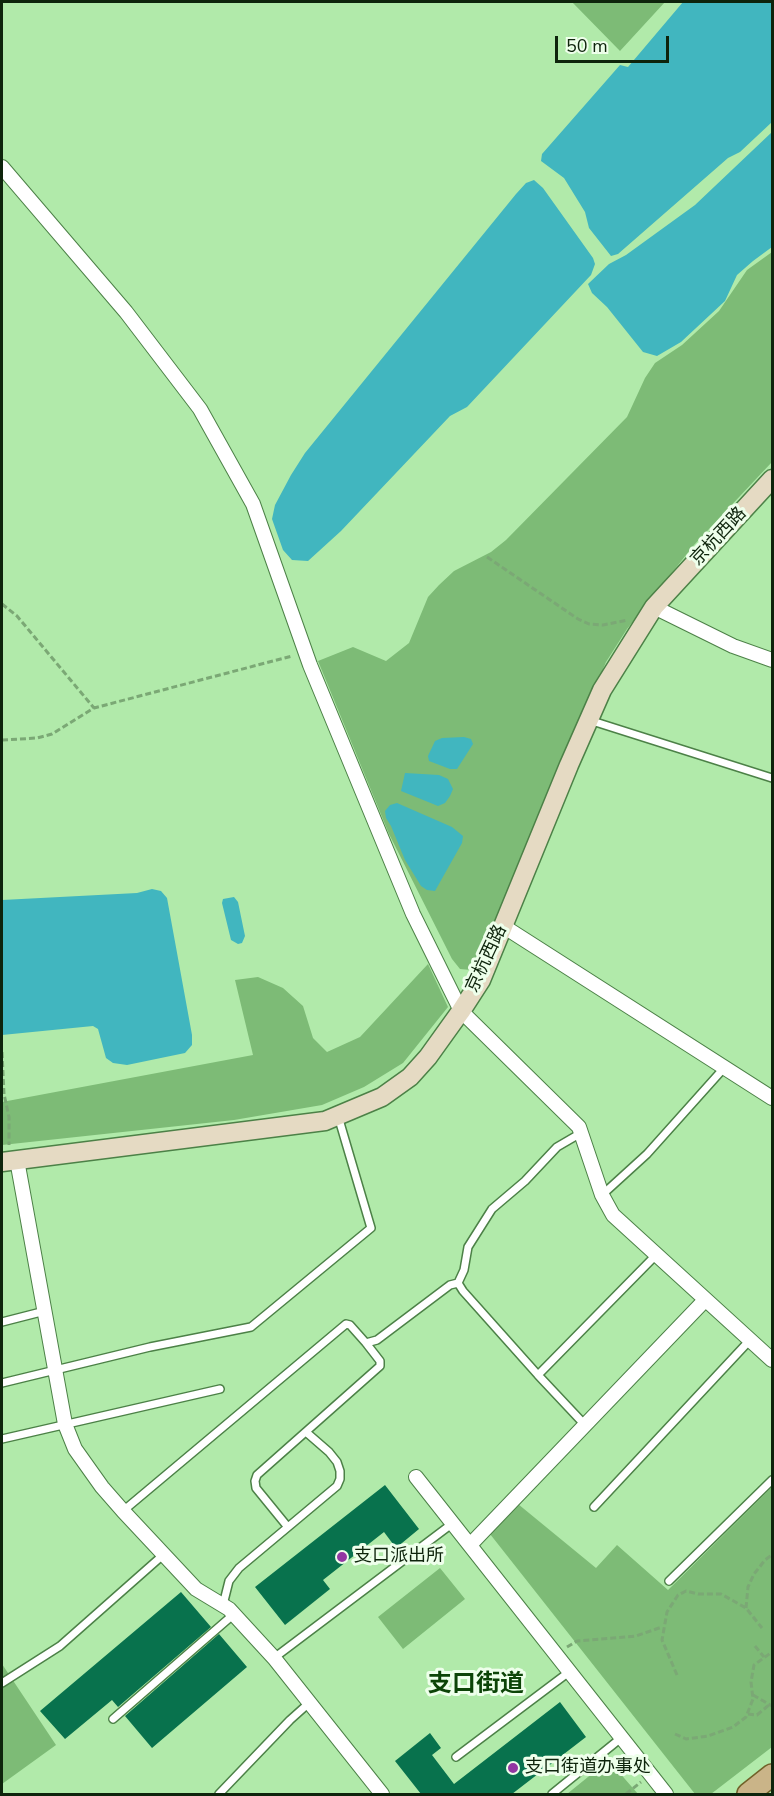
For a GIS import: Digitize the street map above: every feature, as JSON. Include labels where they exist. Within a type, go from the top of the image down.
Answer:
[{"type":"main road","name":"京杭西路","points":[[8,1161],[326,1121],[382,1097],[410,1077],[428,1057],[481,980],[602,690],[651,613],[772,479]]},
{"type":"main road","points":[[748,1794],[772,1775]]},
{"type":"street","points":[[2,167],[126,312],[200,409],[253,504],[306,653],[413,914],[461,1011],[579,1127],[602,1195],[613,1215],[772,1360]]},
{"type":"street","points":[[651,613],[772,660]]},
{"type":"street","points":[[503,926],[772,1098]]},
{"type":"street","points":[[8,1161],[45,1311],[65,1424],[75,1449],[102,1487],[196,1589],[228,1610],[274,1658],[382,1794]]},
{"type":"street","points":[[470,1545],[705,1300]]},
{"type":"street","points":[[416,1477],[666,1794]]},
{"type":"lane","points":[[589,720],[772,778]]},
{"type":"lane","points":[[602,1195],[647,1154],[724,1068]]},
{"type":"lane","points":[[2,1383],[150,1347],[251,1327],[371,1228],[338,1116]]},
{"type":"lane","points":[[366,1343],[377,1340],[450,1285],[458,1283],[465,1270],[468,1247],[492,1209],[525,1181],[557,1147],[581,1133]]},
{"type":"lane","points":[[538,1375],[656,1255]]},
{"type":"lane","points":[[458,1283],[585,1425]]},
{"type":"lane","points":[[2,1322],[45,1311]]},
{"type":"lane","points":[[123,1511],[342,1326],[350,1325],[380,1361],[380,1366],[257,1475],[256,1488],[287,1526]]},
{"type":"lane","points":[[594,1507],[750,1340]]},
{"type":"lane","points":[[2,1439],[220,1389]]},
{"type":"lane","points":[[113,1719],[228,1610],[230,1581],[239,1568],[337,1486],[340,1471],[337,1462],[306,1432]]},
{"type":"lane","points":[[669,1581],[772,1480]]},
{"type":"lane","points":[[274,1658],[453,1523]]},
{"type":"lane","points":[[2,1683],[60,1646],[164,1555]]},
{"type":"lane","points":[[456,1756],[569,1672]]},
{"type":"lane","points":[[219,1794],[309,1703]]},
{"type":"lane","points":[[552,1794],[621,1738]]},
{"type":"path","points":[[488,557],[578,619],[589,624],[603,625],[651,613]]},
{"type":"path","points":[[2,604],[17,616],[94,708]]},
{"type":"path","points":[[2,740],[37,738],[52,734],[94,708],[306,653]]},
{"type":"path","points":[[2,1052],[4,1094],[9,1117],[8,1161]]},
{"type":"path","points":[[746,1608],[748,1587],[765,1560],[772,1555]]},
{"type":"path","points":[[677,1675],[662,1640],[663,1627],[678,1595],[686,1591],[698,1594],[721,1594],[746,1608],[762,1628]]},
{"type":"path","points":[[555,1653],[577,1641],[636,1636],[663,1627]]},
{"type":"path","points":[[755,1646],[764,1657]]},
{"type":"path","points":[[675,1734],[686,1739],[708,1736],[733,1727],[748,1714],[753,1695],[751,1682],[754,1665],[772,1652]]},
{"type":"path","points":[[748,1714],[757,1715],[771,1705],[753,1695]]},
{"type":"path","points":[[626,1794],[650,1774]]},
{"type":"green space","points":[[572,2],[665,2],[620,51]]},
{"type":"green space","points":[[772,252],[772,462],[694,545],[627,629],[606,662],[482,960],[471,970],[460,969],[452,959],[389,834],[318,661],[353,647],[386,661],[409,643],[428,597],[439,585],[454,571],[491,552],[506,540],[627,417],[645,378],[655,363],[682,345],[719,311],[747,270]]},
{"type":"green space","points":[[428,964],[448,1007],[403,1063],[364,1087],[322,1105],[234,1120],[2,1145],[2,1102],[253,1055],[235,980],[258,977],[283,988],[303,1006],[313,1038],[327,1052],[360,1037]]},
{"type":"green space","points":[[772,1487],[772,1747],[711,1794],[695,1794],[490,1534],[518,1504],[596,1568],[617,1545],[668,1590]]},
{"type":"green space","points":[[440,1568],[465,1599],[403,1649],[378,1617]]},
{"type":"green space","points":[[2,1664],[56,1745],[2,1784]]},
{"type":"green space","points":[[611,1763],[638,1794],[567,1794],[604,1764]]},
{"type":"water","points":[[683,2],[772,2],[772,122],[740,152],[728,158],[618,254],[611,256],[589,228],[585,212],[564,178],[541,161],[542,154],[620,65],[628,67]]},
{"type":"water","points":[[772,132],[772,247],[737,275],[725,301],[681,342],[657,356],[643,352],[607,307],[592,293],[588,284],[609,264],[626,255],[695,205]]},
{"type":"water","points":[[534,180],[543,188],[593,258],[595,264],[591,275],[467,407],[450,416],[341,531],[308,561],[292,560],[283,550],[272,519],[275,505],[305,453],[516,194],[526,183]]},
{"type":"water","points":[[442,738],[471,739],[473,744],[457,769],[450,769],[429,761],[428,756],[435,741]]},
{"type":"water","points":[[405,773],[439,775],[448,779],[453,789],[445,803],[438,806],[401,791]]},
{"type":"water","points":[[397,803],[452,827],[463,836],[462,843],[435,891],[421,886],[405,860],[386,818],[385,811],[390,805]]},
{"type":"water","points":[[152,889],[161,891],[167,898],[192,1035],[192,1045],[185,1053],[127,1065],[113,1063],[106,1058],[98,1029],[93,1026],[2,1035],[2,900],[137,893]]},
{"type":"water","points":[[234,897],[238,902],[245,936],[242,943],[238,944],[231,940],[222,903],[223,899]]},
{"type":"building","points":[[385,1485],[419,1529],[396,1548],[384,1532],[323,1580],[330,1589],[285,1625],[255,1587]]},
{"type":"building","points":[[181,1592],[211,1627],[118,1707],[112,1700],[65,1739],[40,1711]]},
{"type":"building","points":[[219,1634],[247,1667],[152,1748],[125,1716]]},
{"type":"building","points":[[560,1702],[586,1737],[512,1794],[421,1794],[395,1761],[430,1733],[441,1748],[432,1755],[454,1784]]},
{"type":"place","name":"支口派出所","points":[[342,1557]]},
{"type":"place","name":"支口街道办事处","points":[[513,1768]]},
{"type":"district","name":"支口街道","points":[[476,1685]]}]
